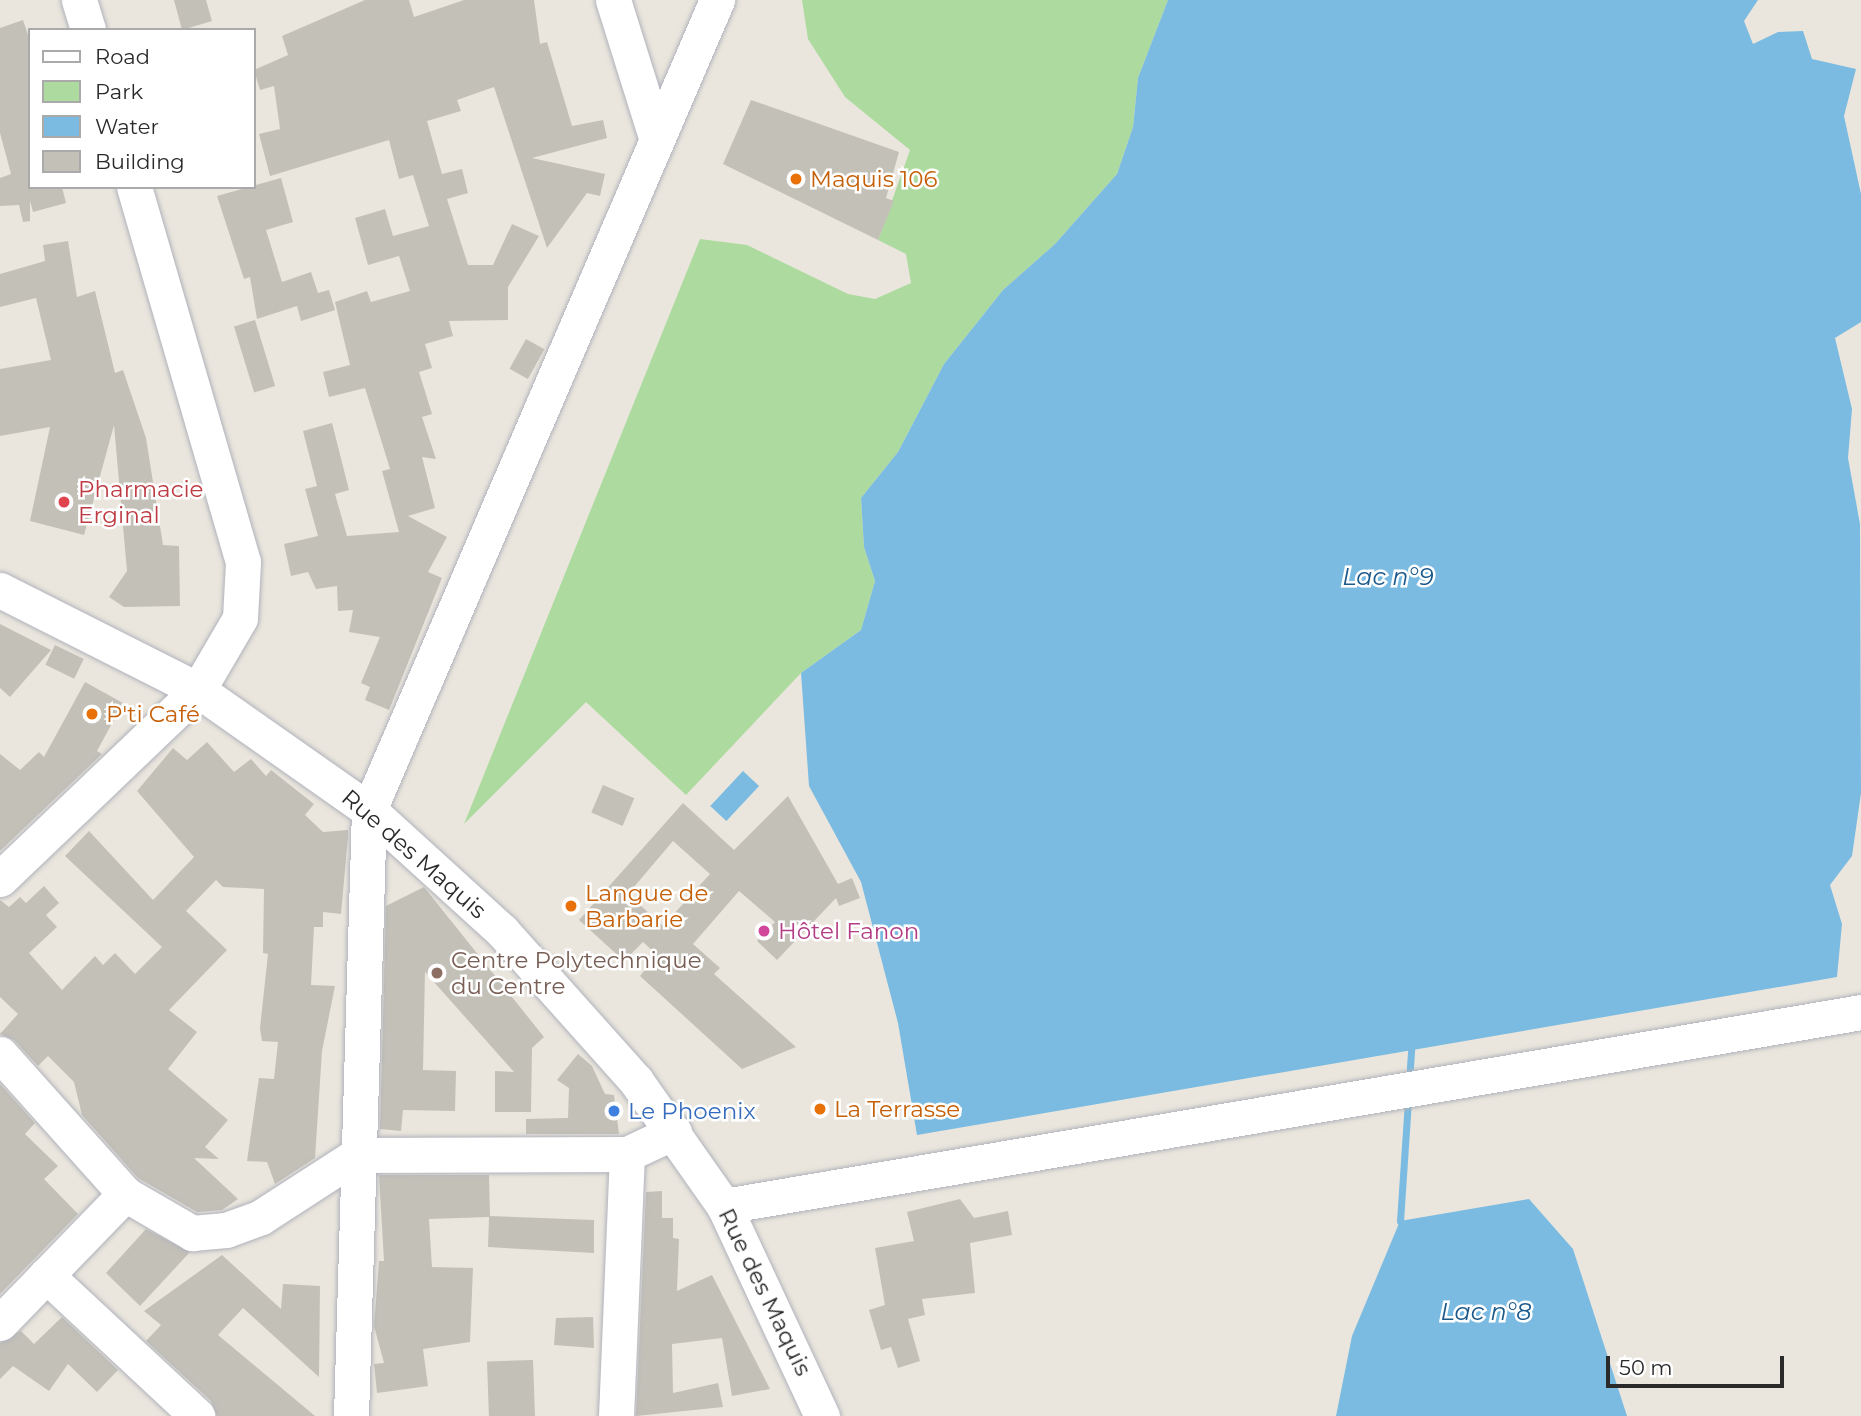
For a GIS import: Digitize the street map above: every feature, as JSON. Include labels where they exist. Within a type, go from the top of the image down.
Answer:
[{"type":"street","points":[[79,0],[87,28]]},
{"type":"street","points":[[614,0],[656,136]]},
{"type":"street","points":[[351,1416],[369,810],[656,136],[717,0]]},
{"type":"street","points":[[0,879],[198,690],[240,618],[243,562],[135,189]]},
{"type":"street","name":"Rue des Maquis","points":[[0,590],[198,690],[369,810],[502,931],[584,1018],[674,1132],[724,1206],[822,1416]]},
{"type":"street","points":[[724,1206],[1861,1012]]},
{"type":"street","points":[[0,1054],[125,1194],[192,1233],[226,1230],[284,1203],[357,1155],[627,1154],[674,1132]]},
{"type":"street","points":[[616,1416],[627,1154]]},
{"type":"street","points":[[0,1323],[125,1194]]},
{"type":"street","points":[[46,1275],[197,1416]]},
{"type":"green space","points":[[802,0],[1168,0],[1138,78],[1133,127],[1117,174],[1055,244],[1003,290],[944,364],[898,452],[861,498],[864,547],[875,581],[861,630],[801,673],[686,795],[586,702],[464,824],[700,239],[747,245],[848,294],[875,299],[911,283],[906,254],[878,240],[910,150],[845,97],[808,39]]},
{"type":"water","name":"Lac n°9","points":[[1168,0],[1758,0],[1744,21],[1753,44],[1778,32],[1803,31],[1812,59],[1856,69],[1844,116],[1861,194],[1861,322],[1835,338],[1852,409],[1848,458],[1860,524],[1861,793],[1852,856],[1830,885],[1842,924],[1837,977],[917,1135],[898,1023],[861,882],[809,786],[801,673],[861,630],[875,581],[864,547],[861,498],[898,452],[944,364],[1003,290],[1055,244],[1117,174],[1133,127],[1138,78]]},
{"type":"water","points":[[743,771],[759,786],[726,821],[710,806]]},
{"type":"water","name":"Lac n°8","points":[[1529,1199],[1573,1249],[1627,1416],[1336,1416],[1352,1336],[1400,1221]]},
{"type":"building","points":[[174,0],[206,0],[212,21],[181,28]]},
{"type":"building","points":[[365,0],[409,0],[414,17],[464,0],[534,0],[540,44],[547,42],[572,126],[603,120],[607,138],[532,158],[605,174],[600,196],[587,193],[547,248],[494,87],[457,100],[461,111],[427,121],[442,174],[462,169],[468,193],[447,199],[468,265],[493,265],[512,224],[539,236],[508,287],[508,320],[449,321],[453,336],[425,344],[432,368],[419,372],[432,414],[422,417],[436,459],[422,457],[435,508],[408,516],[447,537],[428,572],[442,578],[389,710],[365,700],[370,687],[361,683],[380,637],[349,632],[353,610],[338,611],[337,586],[316,589],[308,572],[291,576],[284,544],[318,536],[305,489],[317,486],[303,431],[332,423],[349,490],[335,494],[347,536],[399,532],[382,471],[390,469],[365,388],[329,397],[323,372],[350,365],[335,302],[367,291],[371,302],[410,291],[399,256],[368,265],[355,218],[385,209],[393,236],[429,226],[413,175],[399,179],[389,140],[270,176],[259,134],[280,129],[274,86],[260,90],[256,69],[288,55],[282,36]]},
{"type":"building","points":[[23,20],[28,35],[28,189],[62,189],[66,203],[33,212],[30,201],[30,221],[23,222],[19,205],[0,206],[0,178],[11,174],[0,133],[0,28]]},
{"type":"building","points":[[751,100],[899,152],[886,198],[894,201],[878,240],[723,164]]},
{"type":"building","points":[[281,178],[293,222],[266,230],[282,282],[311,272],[318,293],[329,290],[335,310],[301,321],[297,306],[257,319],[250,277],[244,279],[217,196],[242,189],[256,189],[256,185]]},
{"type":"building","points":[[68,241],[77,297],[95,291],[115,373],[123,370],[146,438],[163,545],[179,546],[180,606],[124,607],[109,597],[127,571],[114,425],[84,535],[30,521],[50,427],[0,436],[0,369],[51,360],[36,298],[0,307],[0,274],[45,261],[43,245]]},
{"type":"building","points":[[255,320],[275,386],[254,392],[234,326]]},
{"type":"building","points":[[526,339],[544,349],[528,379],[510,369]]},
{"type":"building","points":[[0,624],[51,650],[10,697],[0,688]]},
{"type":"building","points":[[55,645],[84,659],[74,679],[45,665]]},
{"type":"building","points":[[85,682],[123,703],[97,751],[102,754],[0,851],[0,754],[20,770],[39,752],[44,757]]},
{"type":"building","points":[[207,742],[234,772],[251,759],[266,776],[271,770],[314,804],[305,815],[323,832],[348,830],[348,837],[341,914],[323,912],[323,927],[314,927],[311,985],[335,986],[322,1051],[315,1158],[275,1184],[267,1162],[247,1161],[259,1078],[274,1079],[278,1042],[262,1041],[260,1028],[268,954],[263,953],[264,889],[223,887],[216,880],[186,911],[227,950],[169,1010],[197,1032],[168,1069],[228,1120],[205,1147],[219,1159],[194,1158],[238,1199],[222,1210],[197,1212],[138,1178],[82,1115],[74,1082],[48,1056],[38,1066],[14,1040],[0,1034],[18,1014],[0,997],[0,900],[9,907],[20,897],[26,903],[44,886],[59,903],[46,915],[57,927],[29,953],[62,990],[95,956],[103,965],[115,953],[135,974],[162,947],[65,856],[89,831],[153,900],[194,857],[137,791],[173,748],[187,760]]},
{"type":"building","points":[[603,785],[634,798],[623,826],[591,813]]},
{"type":"building","points":[[788,796],[838,884],[852,878],[860,898],[839,906],[836,898],[777,960],[757,941],[775,922],[739,891],[693,944],[720,968],[714,974],[796,1047],[742,1069],[640,976],[657,955],[643,942],[624,961],[579,920],[683,803],[734,850]],"holes":[[[673,841],[710,874],[663,926],[628,894]]]},
{"type":"building","name":"Centre Polytechnique du Centre","points":[[424,887],[544,1037],[532,1048],[531,1112],[495,1112],[495,1071],[514,1072],[425,972],[423,1070],[456,1071],[455,1111],[403,1110],[401,1131],[380,1129],[386,906]]},
{"type":"building","points":[[578,1054],[592,1066],[605,1094],[614,1095],[619,1134],[526,1134],[526,1119],[568,1118],[569,1088],[557,1080]]},
{"type":"building","points":[[0,1084],[35,1123],[25,1134],[58,1166],[44,1179],[78,1214],[0,1294]]},
{"type":"building","points":[[379,1175],[489,1175],[490,1216],[594,1220],[594,1253],[488,1247],[489,1217],[429,1219],[432,1267],[473,1268],[470,1342],[423,1349],[428,1386],[377,1393],[374,1364],[384,1363],[374,1326],[379,1261],[384,1261]]},
{"type":"building","points":[[662,1191],[662,1218],[673,1218],[673,1238],[679,1239],[677,1291],[712,1275],[770,1389],[732,1396],[722,1338],[672,1344],[673,1393],[718,1383],[723,1407],[636,1416],[646,1192]]},
{"type":"building","points":[[960,1199],[974,1218],[1008,1211],[1012,1235],[970,1243],[975,1293],[922,1299],[925,1315],[908,1319],[920,1361],[898,1368],[891,1347],[881,1350],[869,1310],[885,1305],[875,1248],[914,1241],[907,1212]]},
{"type":"building","points":[[146,1229],[190,1252],[140,1306],[106,1273]]},
{"type":"building","points":[[222,1255],[281,1309],[283,1284],[320,1286],[319,1377],[243,1308],[218,1335],[315,1416],[217,1416],[211,1401],[146,1341],[161,1325],[144,1311]]},
{"type":"building","points":[[62,1317],[118,1370],[97,1392],[68,1364],[49,1391],[13,1366],[0,1379],[0,1343],[21,1331],[34,1344]]},
{"type":"building","points":[[593,1317],[594,1348],[554,1345],[556,1318]]},
{"type":"building","points":[[533,1360],[535,1416],[489,1416],[487,1362]]},
{"type":"waterway","points":[[1409,1081],[1411,1050]]},
{"type":"waterway","points":[[1400,1221],[1408,1100]]},
{"type":"place","name":"Maquis 106","points":[[796,179]]},
{"type":"place","name":"Pharmacie Erginal","points":[[64,502]]},
{"type":"place","name":"P'ti Café","points":[[92,714]]},
{"type":"place","name":"Langue de Barbarie","points":[[571,906]]},
{"type":"place","name":"Hôtel Fanon","points":[[764,931]]},
{"type":"place","name":"Centre Polytechnique du Centre","points":[[437,973]]},
{"type":"place","name":"La Terrasse","points":[[820,1109]]},
{"type":"place","name":"Le Phoenix","points":[[614,1111]]}]
